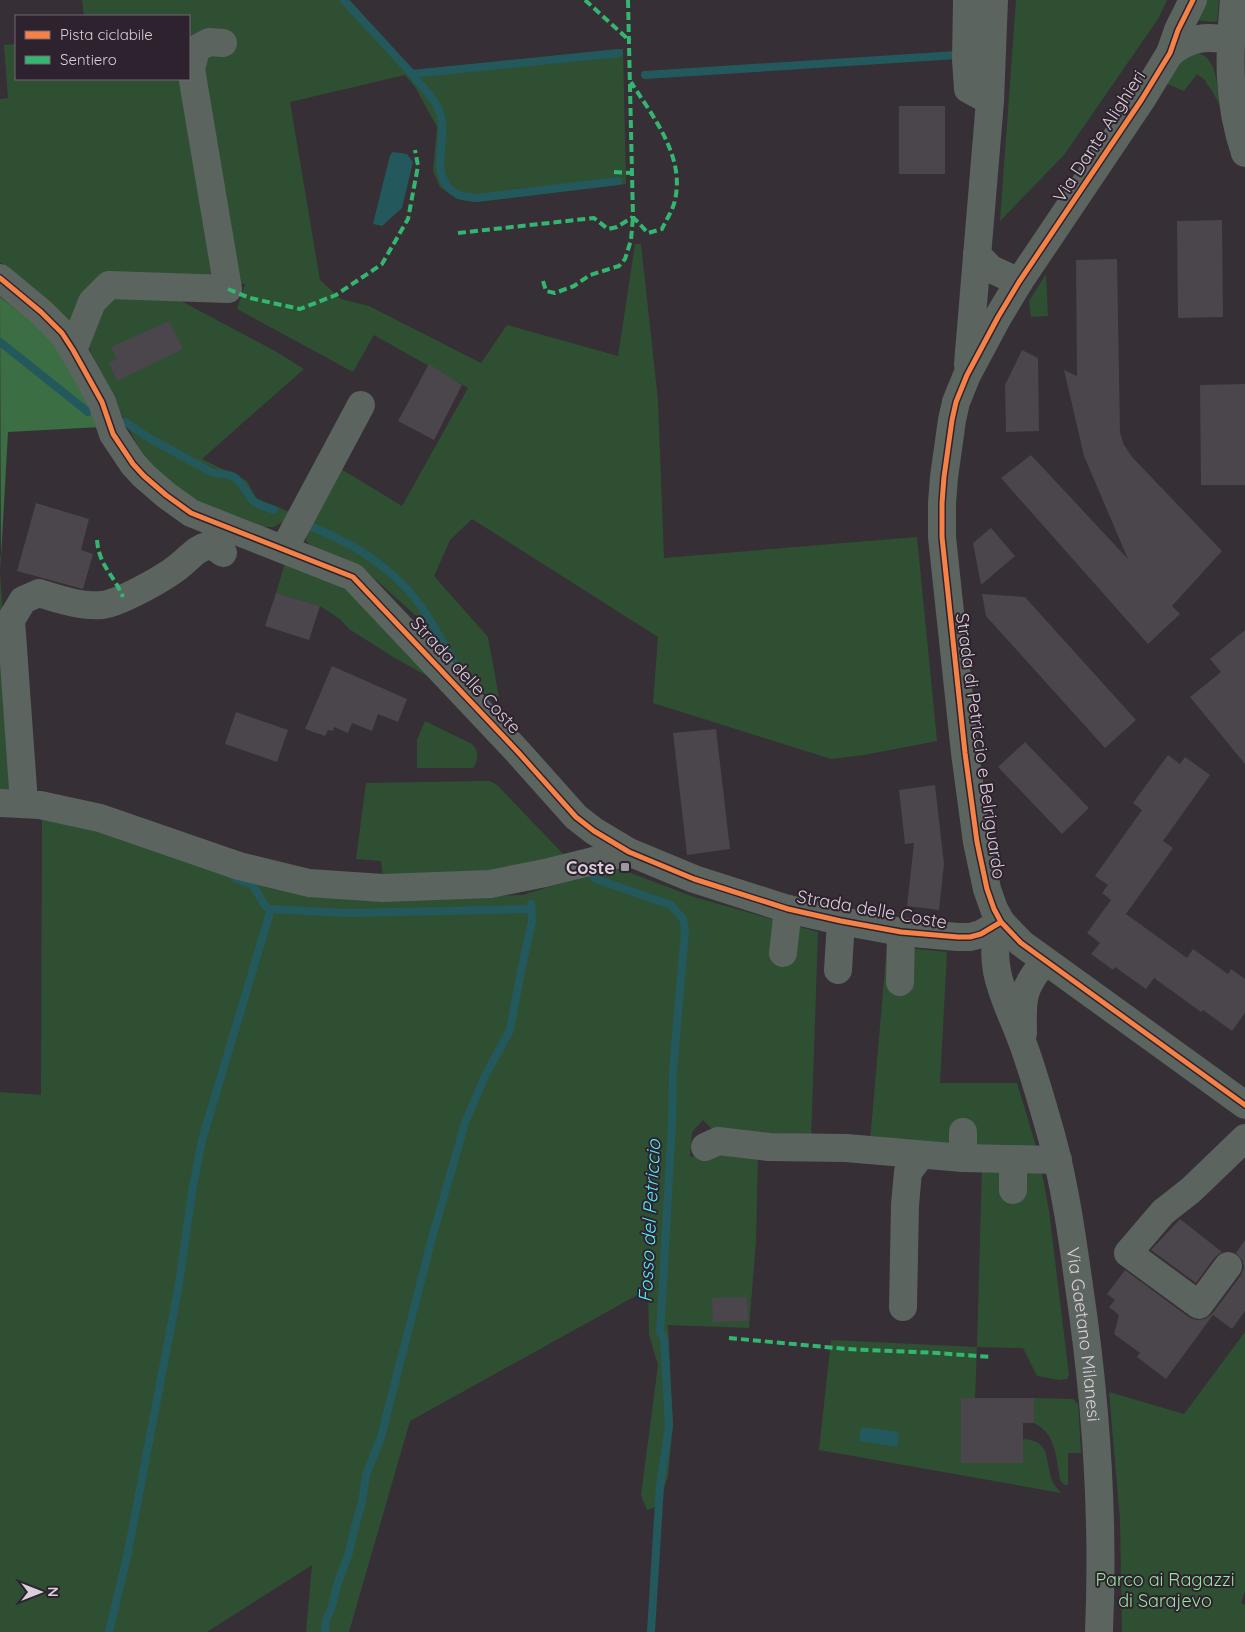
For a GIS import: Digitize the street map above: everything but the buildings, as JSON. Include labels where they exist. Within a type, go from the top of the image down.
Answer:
[{"type":"street","points":[[967,0],[966,60],[968,89],[990,101]]},
{"type":"street","name":"Strada di Petriccio e Belriguardo","points":[[967,375],[990,101],[994,0]]},
{"type":"street","name":"Via Dante Alighieri","points":[[1019,282],[1111,147],[1170,53],[1178,30],[1193,0]]},
{"type":"street","points":[[1234,0],[1230,40],[1231,90],[1245,153]]},
{"type":"street","name":"Via Dante Alighieri","points":[[1170,53],[1186,42],[1196,39],[1214,37],[1230,40]]},
{"type":"street","points":[[73,350],[92,302],[109,285],[228,289],[191,70],[196,49],[208,42],[222,43]]},
{"type":"street","points":[[977,256],[991,269],[1019,282]]},
{"type":"street","name":"Strada delle Coste","points":[[0,278],[41,312],[62,334],[102,402],[113,434],[133,464],[144,476],[191,513],[353,577],[505,737],[576,817],[594,831],[629,852],[694,879],[788,909],[841,921],[901,932],[970,937],[992,929],[1001,922]]},
{"type":"street","name":"Strada di Petriccio e Belriguardo","points":[[1019,282],[988,335],[967,375],[956,402],[947,450],[942,503],[942,537],[965,753],[977,842],[986,889],[1001,922],[1021,943],[1245,1105]]},
{"type":"street","points":[[284,549],[361,405]]},
{"type":"street","points":[[223,553],[212,545],[203,546],[191,554],[178,568],[141,590],[103,605],[66,602],[38,593],[23,600],[11,620],[12,803],[40,804],[100,818],[239,866],[309,883],[383,888],[490,884],[545,873],[629,852]]},
{"type":"street","points":[[783,953],[788,909]]},
{"type":"street","points":[[838,970],[841,921]]},
{"type":"street","name":"Via Gaetano Milanesi","points":[[1001,922],[995,936],[994,946],[997,971],[1003,993],[1023,1044],[1058,1160],[1074,1251],[1093,1394],[1100,1540],[1099,1632]]},
{"type":"street","points":[[900,982],[901,932]]},
{"type":"street","name":"Via Gaetano Milanesi","points":[[1023,1044],[1022,1014],[1025,992],[1032,977],[1045,961]]},
{"type":"street","points":[[1228,1266],[1199,1305],[1128,1253],[1163,1212],[1191,1190],[1245,1138]]},
{"type":"street","points":[[705,1147],[718,1141],[769,1147],[846,1148],[921,1155],[963,1145],[1013,1159],[1058,1160]]},
{"type":"street","points":[[903,1308],[905,1205],[908,1172],[921,1155]]},
{"type":"street","points":[[1013,1159],[1013,1190]]},
{"type":"green space","points":[[82,0],[349,0],[413,70],[623,49],[626,184],[477,202],[457,199],[440,187],[433,171],[437,127],[415,87],[405,75],[290,102],[320,280],[341,299],[369,306],[481,363],[507,325],[618,356],[635,244],[641,244],[658,400],[664,558],[917,537],[937,741],[864,755],[831,759],[653,703],[658,637],[472,519],[450,540],[434,576],[488,637],[499,697],[482,693],[424,623],[365,570],[316,549],[306,541],[307,530],[341,469],[402,506],[468,388],[374,335],[353,372],[237,309],[245,284],[110,277],[72,336],[44,297],[0,262],[0,99],[8,98],[4,45],[15,44],[15,80],[190,80],[190,15],[84,15]]},
{"type":"green space","points":[[1016,0],[1167,0],[1158,19],[1064,155],[1000,221]]},
{"type":"green space","points":[[1203,0],[1219,0],[1217,22],[1192,20]]},
{"type":"green space","points":[[1191,52],[1203,55],[1212,64],[1216,77],[1219,104],[1206,81],[1197,74],[1184,91],[1165,83],[1182,58]]},
{"type":"green space","points":[[1046,274],[1048,316],[1031,317],[1029,301]]},
{"type":"green space","points":[[113,291],[168,294],[275,351],[304,369],[202,459],[247,481],[256,498],[292,513],[286,520],[274,527],[263,527],[215,510],[189,497],[159,476],[143,456],[100,373],[85,338]]},
{"type":"green space","points":[[0,297],[33,322],[53,342],[101,427],[8,432],[1,557]]},
{"type":"green space","points":[[285,563],[325,579],[354,594],[426,671],[427,676],[349,629],[340,619],[320,606],[276,593]]},
{"type":"green space","points":[[0,572],[15,791],[0,791]]},
{"type":"green space","points":[[425,721],[472,744],[477,756],[473,768],[417,768],[417,740]]},
{"type":"green space","points":[[490,781],[497,785],[566,857],[487,875],[383,879],[381,861],[356,859],[366,783]]},
{"type":"green space","points":[[42,820],[97,827],[378,899],[523,895],[605,869],[623,870],[694,897],[818,932],[811,1140],[717,1134],[703,1120],[692,1132],[690,1157],[719,1151],[758,1154],[756,1241],[749,1328],[668,1325],[673,1424],[668,1476],[658,1506],[647,1510],[641,1495],[658,1365],[649,1335],[648,1289],[410,1421],[349,1632],[306,1632],[312,1565],[207,1632],[0,1632],[0,1092],[41,1095]]},
{"type":"green space","points":[[887,946],[947,952],[940,1083],[1017,1083],[1037,1149],[870,1141]]},
{"type":"green space","points":[[982,1166],[1041,1168],[1049,1211],[1069,1375],[1067,1379],[1059,1380],[1037,1376],[1023,1348],[977,1347]]},
{"type":"green space","name":"Parco ai Ragazzi di Sarajevo","points":[[1245,1332],[1245,1591],[1241,1603],[1245,1605],[1245,1632],[1122,1632],[1120,1520],[1109,1392],[1184,1414]]},
{"type":"green space","points":[[831,1340],[977,1347],[975,1398],[961,1398],[961,1463],[1022,1463],[1023,1439],[1033,1441],[1043,1448],[1053,1483],[1061,1493],[819,1450]]},
{"type":"green space","points":[[1034,1398],[1073,1399],[1078,1404],[1081,1453],[1068,1453],[1068,1485],[1061,1482],[1052,1441],[1042,1428],[1034,1423]]},
{"type":"water","points":[[393,152],[407,154],[413,162],[402,208],[382,226],[373,224],[390,155]]},
{"type":"water","points":[[861,1427],[899,1432],[897,1447],[859,1441]]},
{"type":"waterway","points":[[344,0],[412,74],[619,53]]},
{"type":"waterway","points":[[645,75],[957,55]]},
{"type":"waterway","points":[[412,74],[438,108],[442,131],[440,155],[442,177],[447,186],[457,194],[476,198],[618,181]]},
{"type":"waterway","points":[[0,342],[88,412]]},
{"type":"waterway","points":[[125,422],[149,438],[211,472],[234,477],[255,502],[274,510]]},
{"type":"waterway","points":[[312,527],[338,538],[362,552],[395,577],[420,605],[457,667]]},
{"type":"waterway","name":"Fosso del Petriccio","points":[[589,872],[596,879],[671,905],[683,919],[685,932],[673,1070],[672,1124],[660,1332],[664,1338],[669,1426],[660,1486],[651,1632]]},
{"type":"waterway","points":[[235,878],[253,885],[265,906],[271,909]]},
{"type":"waterway","points":[[325,1632],[326,1620],[349,1553],[362,1502],[366,1475],[381,1437],[432,1238],[466,1120],[486,1074],[510,1030],[532,922],[531,904]]},
{"type":"waterway","points":[[109,1632],[128,1552],[179,1284],[192,1192],[202,1140],[271,909],[347,913],[532,909]]},
{"type":"marked path","points":[[585,0],[630,41]]},
{"type":"marked path","points":[[628,0],[633,217],[648,233],[662,229],[673,207],[677,184],[675,168],[665,138],[631,82]]},
{"type":"marked path","points":[[228,289],[250,298],[300,309],[336,295],[382,264],[408,219],[418,166],[415,150]]},
{"type":"marked path","points":[[614,172],[633,173]]},
{"type":"marked path","points":[[458,233],[594,218],[608,229],[617,227],[633,217]]},
{"type":"marked path","points":[[543,281],[546,291],[555,293],[574,286],[590,275],[619,266],[625,259],[631,240],[633,217]]},
{"type":"marked path","points":[[97,540],[98,549],[104,564],[123,597]]},
{"type":"marked path","points":[[729,1338],[846,1349],[990,1357]]},
{"type":"cycle path","points":[[1193,0],[1178,30],[1170,53],[1142,99],[1019,282],[967,375],[956,402],[952,420],[944,477],[942,537],[965,753],[977,842],[987,889],[994,909],[1001,922],[1021,943],[1245,1105]]},
{"type":"cycle path","points":[[0,278],[41,312],[62,333],[102,402],[113,434],[133,464],[144,476],[191,513],[353,577],[518,752],[576,817],[594,831],[629,852],[694,879],[788,909],[841,921],[901,932],[958,937],[970,937],[981,934],[1001,922]]},
{"type":"place","name":"Coste","points":[[625,867]]}]
